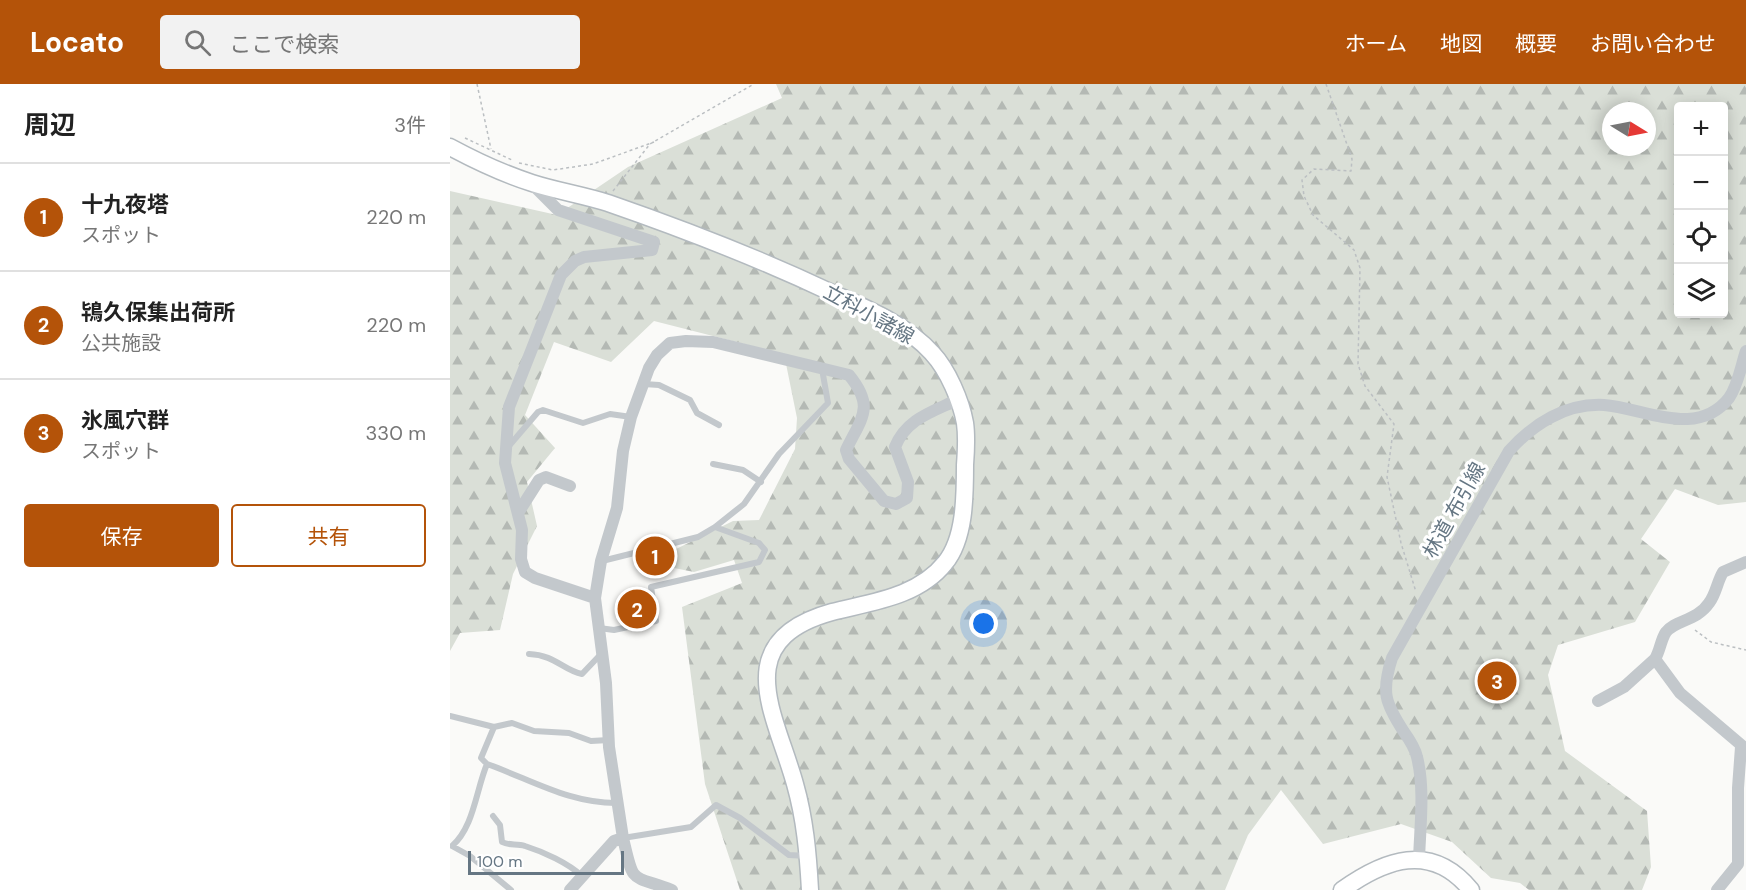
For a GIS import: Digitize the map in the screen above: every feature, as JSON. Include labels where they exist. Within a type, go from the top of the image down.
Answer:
[{"type":"main road","name":"立科小諸線","points":[[454,143],[531,183],[604,202],[781,269],[909,332],[935,356],[957,400],[965,423],[965,491],[955,547],[944,565],[914,589],[816,617],[800,625],[787,634],[770,662],[767,696],[770,713],[795,783],[806,828],[810,890]]},
{"type":"main road","points":[[1342,890],[1369,871],[1384,864],[1419,860],[1439,866],[1457,877],[1471,890]]},
{"type":"street","points":[[531,183],[558,210],[654,242],[654,247],[584,257],[575,261],[561,275],[509,407],[504,463],[522,530],[521,559],[525,572],[535,578],[595,598]]},
{"type":"street","points":[[672,890],[638,880],[631,873],[622,838],[609,740],[606,683],[595,598],[601,561],[617,508],[623,451],[631,417],[642,384],[657,354],[670,343],[713,342],[849,375],[862,391],[865,410],[846,450],[854,466],[884,501],[896,504],[907,498],[908,482],[896,447],[901,432],[917,418],[957,400]]},
{"type":"street","name":"林道 布引線","points":[[1419,860],[1420,796],[1417,755],[1388,705],[1384,692],[1392,658],[1509,451],[1523,435],[1558,412],[1602,405],[1660,418],[1680,419],[1712,412],[1733,390],[1746,351]]},
{"type":"street","points":[[518,513],[539,480],[546,477],[570,486]]},
{"type":"street","points":[[1598,701],[1624,687],[1655,659],[1662,648],[1664,634],[1672,627],[1699,615],[1711,602],[1723,572],[1746,562]]},
{"type":"street","points":[[1655,659],[1680,693],[1719,724],[1743,748],[1738,788],[1738,864],[1717,890]]},
{"type":"street","points":[[570,890],[614,841],[622,838]]},
{"type":"lane","points":[[601,561],[698,537],[744,504],[779,454],[828,403],[821,368]]},
{"type":"lane","points":[[642,384],[659,385],[690,400],[697,413],[719,425]]},
{"type":"lane","points":[[505,451],[538,412],[543,410],[583,423],[610,414],[631,417]]},
{"type":"lane","points":[[713,464],[743,470],[761,482]]},
{"type":"lane","points":[[598,628],[614,630],[656,621],[651,587],[759,562],[763,557],[765,550],[759,543],[715,527]]},
{"type":"lane","points":[[529,654],[559,661],[582,674],[602,654]]},
{"type":"lane","points":[[450,716],[494,726],[512,723],[534,730],[569,733],[591,741],[609,740]]},
{"type":"lane","points":[[494,726],[481,758],[488,764],[562,795],[600,803],[619,803]]},
{"type":"lane","points":[[488,764],[478,783],[461,838],[451,845],[470,856],[511,890]]},
{"type":"lane","points":[[622,838],[691,826],[716,805],[740,818],[789,855],[808,856]]},
{"type":"lane","points":[[493,816],[500,825],[502,842],[525,846],[574,869],[582,876]]},
{"type":"path","points":[[477,84],[491,150]]},
{"type":"path","points":[[454,143],[465,138],[517,163],[553,170],[593,164],[654,141],[754,84]]},
{"type":"path","points":[[1326,84],[1352,159],[1351,171],[1314,169],[1302,180],[1304,196],[1313,215],[1354,250],[1360,268],[1358,364],[1365,386],[1394,424],[1388,477],[1401,543],[1421,607]]},
{"type":"path","points":[[604,202],[654,141]]},
{"type":"path","points":[[1684,622],[1711,642],[1746,650]]},
{"type":"green space","points":[[776,84],[1746,84],[1746,502],[1718,505],[1675,489],[1641,539],[1670,562],[1635,622],[1558,645],[1548,675],[1565,751],[1647,811],[1651,867],[1642,890],[1529,890],[1520,883],[1491,878],[1452,842],[1401,824],[1323,844],[1281,790],[1248,835],[1225,890],[740,890],[705,784],[682,607],[742,583],[734,560],[694,572],[674,568],[674,550],[733,521],[759,520],[795,449],[797,418],[784,354],[654,321],[611,362],[554,342],[525,415],[555,448],[527,482],[537,526],[513,574],[500,630],[460,633],[450,651],[450,191],[557,215],[628,167],[782,98]]},
{"type":"building","points":[[646,596],[648,617],[627,622],[626,597]]},
{"type":"place","name":"十九夜塔","points":[[655,556]]},
{"type":"place","name":"鴇久保集出荷所","points":[[637,609]]},
{"type":"place","name":"氷風穴群","points":[[1497,681]]}]
